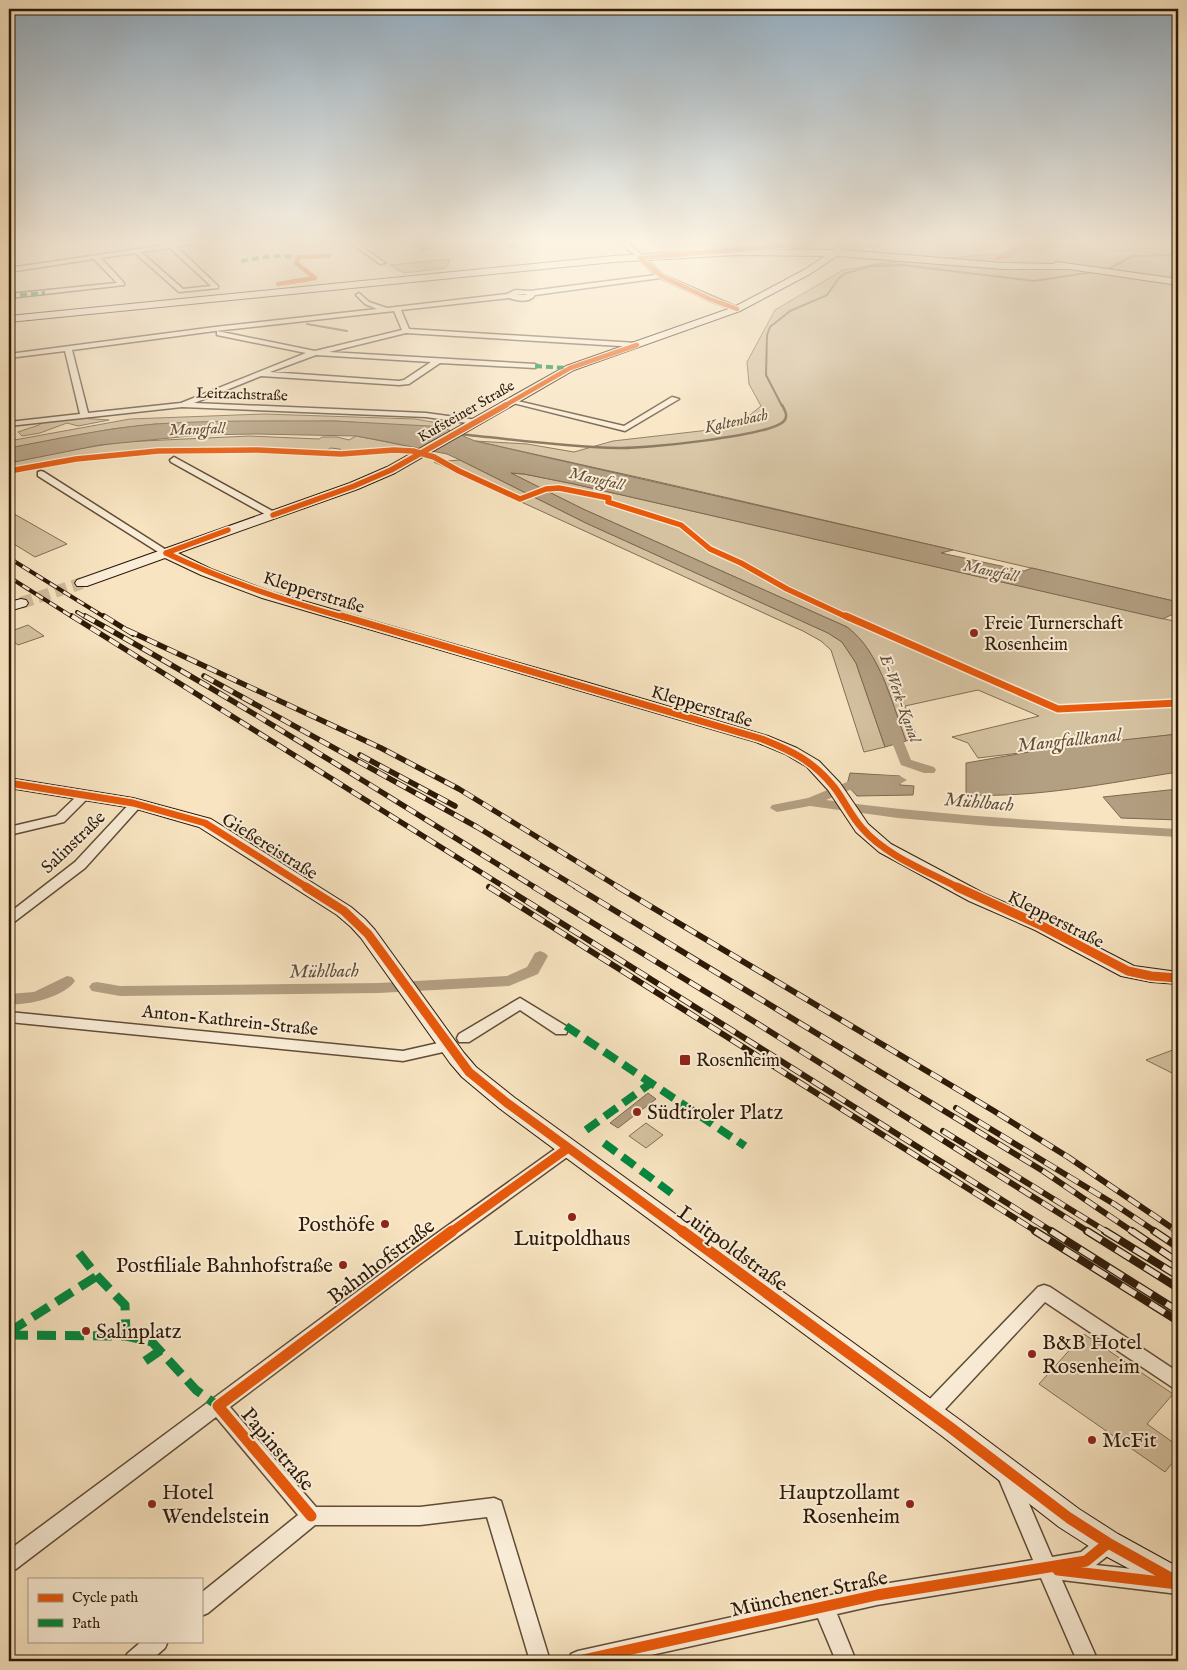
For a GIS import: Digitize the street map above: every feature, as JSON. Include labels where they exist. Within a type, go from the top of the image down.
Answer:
[{"type":"main road","name":"Kufsteiner Straße","points":[[82,583],[354,486],[391,470],[509,401],[570,368],[715,317]]},
{"type":"main road","points":[[187,562],[186,557],[192,544]]},
{"type":"main road","name":"Klepperstraße","points":[[166,553],[222,578],[267,595],[762,739],[813,764],[834,787],[869,835],[885,848],[976,896],[1042,926],[1128,971],[1151,976],[1178,978]]},
{"type":"main road","name":"Gießereistraße","points":[[9,783],[134,805],[184,816],[205,823],[307,886],[358,923],[415,999],[455,1042]]},
{"type":"main road","name":"Luitpoldstraße","points":[[455,1042],[469,1072],[568,1148],[1006,1470]]},
{"type":"main road","name":"Münchener Straße","points":[[1006,1470],[1069,1518],[1178,1583]]},
{"type":"street","points":[[9,356],[324,317]]},
{"type":"street","points":[[400,317],[406,332]]},
{"type":"street","points":[[208,330],[314,353],[535,366]]},
{"type":"street","points":[[182,405],[258,373],[314,353],[378,336],[406,332],[624,342],[637,345]]},
{"type":"street","points":[[68,349],[85,416]]},
{"type":"street","points":[[258,373],[399,383],[406,382],[439,360]]},
{"type":"street","points":[[509,401],[625,429],[675,399]]},
{"type":"street","name":"Leitzachstraße","points":[[9,424],[182,405],[426,415],[471,424]]},
{"type":"street","points":[[174,460],[273,515]]},
{"type":"street","points":[[41,474],[166,553]]},
{"type":"street","points":[[9,831],[60,819],[84,796]]},
{"type":"street","name":"Salinstraße","points":[[9,919],[80,865],[134,805]]},
{"type":"street","points":[[455,1042],[520,1003],[561,1030]]},
{"type":"street","name":"Anton-Kathrein-Straße","points":[[9,1017],[403,1056],[455,1042]]},
{"type":"street","name":"Bahnhofstraße","points":[[9,1562],[429,1247],[568,1148]]},
{"type":"street","points":[[929,1413],[1044,1292],[1178,1382]]},
{"type":"street","name":"Papinstraße","points":[[218,1406],[311,1516]]},
{"type":"street","points":[[1006,1470],[1024,1519],[1088,1661]]},
{"type":"street","name":"Papinstraße","points":[[202,1605],[311,1516],[420,1516],[494,1507],[540,1661]]},
{"type":"street","name":"Münchener Straße","points":[[578,1661],[877,1595],[1048,1569],[1086,1561],[1108,1543]]},
{"type":"street","name":"Münchener Straße","points":[[1048,1569],[1178,1583]]},
{"type":"street","points":[[823,1606],[846,1661]]},
{"type":"street","points":[[134,1661],[157,1642]]},
{"type":"shaded area","points":[[771,317],[1178,317],[1178,602],[475,441],[527,444],[574,452],[613,441],[735,427],[761,406],[749,384],[747,362]]},
{"type":"shaded area","points":[[264,414],[415,419],[450,425],[444,428],[335,421],[155,424],[112,429],[9,448],[9,441],[130,419]]},
{"type":"shaded area","points":[[79,418],[109,420],[78,426],[67,423],[40,433],[22,436],[18,432],[43,422]]},
{"type":"shaded area","points":[[249,436],[319,439],[322,437],[337,437],[349,440],[356,436],[413,447],[409,450],[390,448],[340,453],[340,449],[330,448],[326,452],[213,448],[145,450],[9,470],[9,463],[59,452],[121,442]]},
{"type":"shaded area","points":[[460,460],[586,523],[828,633],[842,642],[856,663],[885,747],[864,752],[831,650],[821,641],[803,631],[434,462]]},
{"type":"shaded area","points":[[510,473],[574,484],[1178,622],[1178,734],[978,758],[968,743],[952,737],[1039,716],[978,690],[905,706],[917,737],[906,741],[884,679],[868,650],[847,627],[583,509]]},
{"type":"shaded area","points":[[9,511],[67,544],[35,557],[9,541]]},
{"type":"shaded area","points":[[28,625],[44,636],[18,645],[9,638],[9,632]]},
{"type":"shaded area","points":[[1178,1048],[1178,1076],[1146,1060]]},
{"type":"shaded area","points":[[646,1123],[663,1135],[646,1148],[629,1136]]},
{"type":"shaded area","points":[[1084,1334],[1173,1394],[1147,1424],[1178,1446],[1178,1456],[1165,1472],[1039,1384]]},
{"type":"water","name":"Mangfall","points":[[335,421],[444,428],[475,441],[953,550],[941,553],[1024,571],[1032,568],[1178,602],[1178,616],[1171,615],[1163,619],[574,484],[511,473],[583,509],[847,627],[868,650],[884,679],[906,741],[885,747],[856,663],[842,642],[828,633],[586,523],[447,454],[356,436],[200,435],[100,445],[9,463],[9,448],[119,428],[200,422]]},
{"type":"water","points":[[1178,734],[1178,772],[1046,792],[966,795],[966,763],[1058,747]]},
{"type":"water","points":[[850,773],[900,776],[900,785],[914,786],[913,795],[857,796],[847,785]]},
{"type":"water","points":[[1178,789],[1178,820],[1121,818],[1103,797]]},
{"type":"water","points":[[648,1093],[656,1099],[618,1128],[610,1123]]},
{"type":"waterway","name":"Kaltenbach","points":[[782,406],[766,375],[767,335],[770,327],[783,317]]},
{"type":"waterway","points":[[307,324],[347,331]]},
{"type":"waterway","name":"Kaltenbach","points":[[458,434],[538,443],[632,448],[731,437],[772,427],[783,422],[786,418],[782,405]]},
{"type":"waterway","name":"E-Werk-Kanal","points":[[891,725],[906,762],[929,770]]},
{"type":"waterway","points":[[811,802],[864,779],[900,780]]},
{"type":"waterway","name":"Mühlbach","points":[[777,808],[810,802],[898,814],[991,822],[1178,833]]},
{"type":"waterway","name":"Mühlbach","points":[[97,987],[120,991],[379,988],[509,981],[533,970],[540,956]]},
{"type":"waterway","name":"Mühlbach","points":[[9,999],[32,998],[54,989],[67,981]]},
{"type":"tunnel","points":[[21,603],[82,583]]},
{"type":"railway","points":[[9,558],[106,618]]},
{"type":"railway","points":[[9,577],[74,618]]},
{"type":"railway","points":[[77,612],[87,618]]},
{"type":"railway","points":[[72,616],[506,888]]},
{"type":"railway","points":[[85,616],[256,715],[536,888]]},
{"type":"railway","points":[[104,616],[133,634]]},
{"type":"railway","points":[[127,630],[381,748],[459,789],[620,888]]},
{"type":"railway","points":[[204,676],[477,827],[578,888]]},
{"type":"railway","points":[[360,755],[455,806]]},
{"type":"railway","points":[[489,887],[1037,1232]]},
{"type":"railway","points":[[504,887],[1053,1232]]},
{"type":"railway","points":[[534,887],[742,1014],[1089,1232]]},
{"type":"railway","points":[[576,887],[1043,1171],[1133,1232]]},
{"type":"railway","points":[[618,887],[994,1111],[1068,1157],[1178,1232],[1176,1231]]},
{"type":"railway","points":[[956,1108],[1114,1204],[1156,1232]]},
{"type":"railway","points":[[943,1131],[1107,1232]]},
{"type":"railway","points":[[1035,1231],[1178,1321]]},
{"type":"railway","points":[[1051,1231],[1178,1311]]},
{"type":"railway","points":[[1087,1231],[1178,1288]]},
{"type":"railway","points":[[1105,1231],[1178,1276]]},
{"type":"railway","points":[[1132,1231],[1178,1262]]},
{"type":"railway","points":[[1154,1231],[1178,1247]]},
{"type":"marked path","points":[[535,366],[567,368]]},
{"type":"marked path","points":[[566,1026],[745,1146]]},
{"type":"marked path","points":[[586,1130],[651,1083]]},
{"type":"marked path","points":[[604,1143],[674,1195]]},
{"type":"marked path","points":[[79,1253],[97,1276],[125,1305],[126,1336]]},
{"type":"marked path","points":[[9,1332],[97,1276]]},
{"type":"marked path","points":[[9,1335],[126,1336],[152,1342],[196,1390],[218,1406]]},
{"type":"marked path","points":[[145,1361],[161,1350]]},
{"type":"cycle path","points":[[273,515],[354,486],[391,470],[570,368],[637,345]]},
{"type":"cycle path","points":[[9,471],[76,459],[158,451],[258,450],[341,454],[394,450],[413,451],[434,457],[459,471],[520,499],[546,489],[559,488],[609,498],[608,502],[681,525],[710,549],[741,563],[787,589],[890,637],[1058,709],[1178,703]]},
{"type":"cycle path","points":[[166,553],[228,530]]},
{"type":"cycle path","points":[[166,553],[206,572],[267,595],[584,686],[762,739],[791,751],[813,764],[834,787],[862,828],[885,848],[976,897],[1042,926],[1128,971],[1151,976],[1178,978]]},
{"type":"cycle path","points":[[9,783],[133,803],[182,815],[205,823],[344,911],[368,934],[457,1058],[469,1072],[507,1103],[951,1428],[1069,1518],[1108,1543],[1178,1582]]},
{"type":"cycle path","points":[[311,1516],[218,1406],[452,1231],[568,1148]]},
{"type":"cycle path","points":[[578,1661],[877,1595],[1086,1561],[1108,1543]]},
{"type":"cycle path","points":[[1058,1570],[1178,1584]]},
{"type":"place","name":"Freie Turnerschaft Rosenheim","points":[[974,633]]},
{"type":"place","name":"Rosenheim","points":[[685,1060]]},
{"type":"place","name":"Südtiroler Platz","points":[[637,1112]]},
{"type":"place","name":"Luitpoldhaus","points":[[572,1217]]},
{"type":"place","name":"Posthöfe","points":[[385,1224]]},
{"type":"place","name":"Postfiliale Bahnhofstraße","points":[[343,1265]]},
{"type":"place","name":"Salinplatz","points":[[86,1331]]},
{"type":"place","name":"B&B Hotel Rosenheim","points":[[1032,1354]]},
{"type":"place","name":"McFit","points":[[1092,1440]]},
{"type":"place","name":"Hotel Wendelstein","points":[[152,1504]]},
{"type":"place","name":"Hauptzollamt Rosenheim","points":[[910,1504]]},
{"type":"water label","name":"Mangfallkanal","points":[[1069,739]]}]
